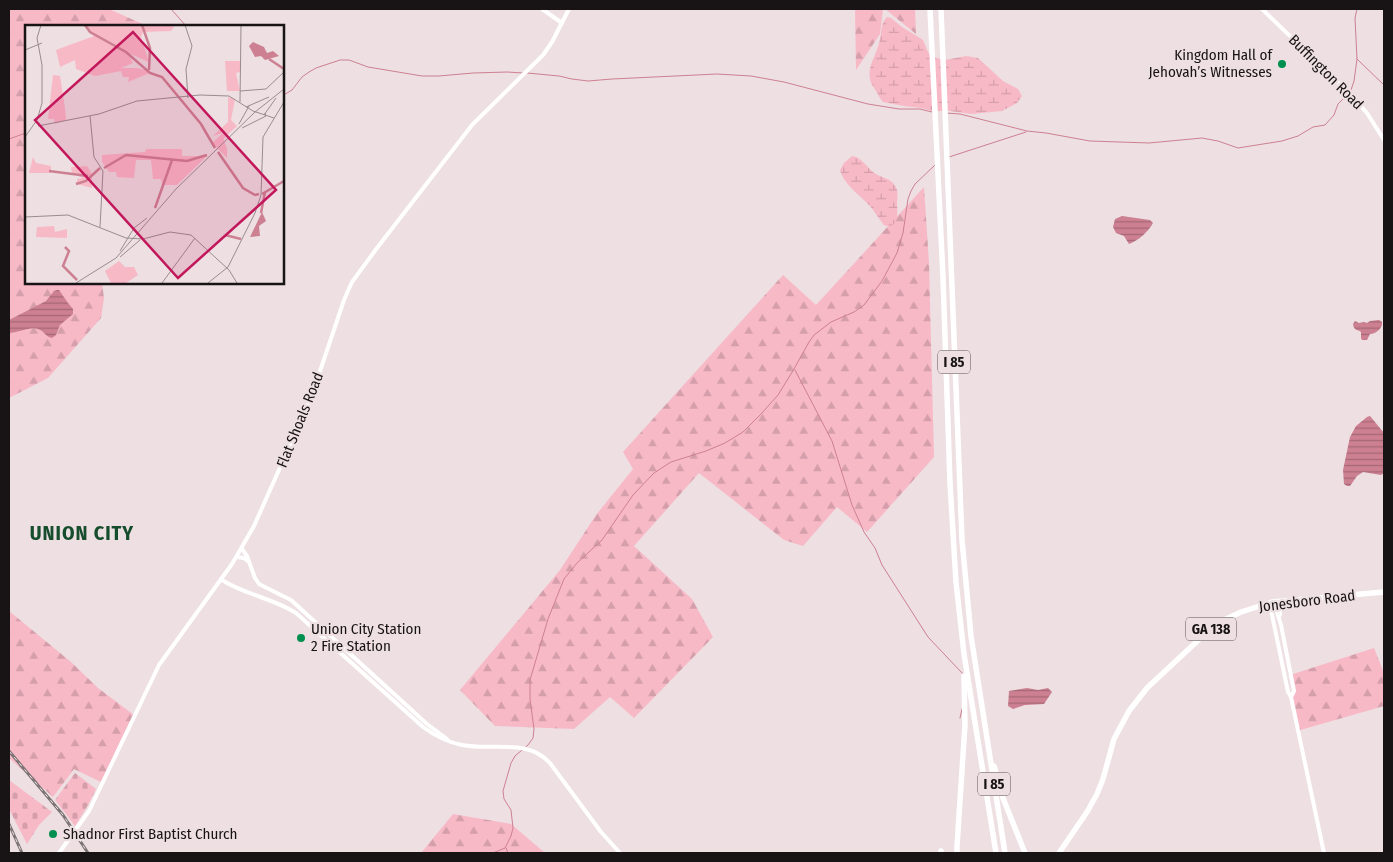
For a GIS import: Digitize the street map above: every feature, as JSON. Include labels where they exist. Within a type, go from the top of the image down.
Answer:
[{"type":"highway","name":"I 85","points":[[929,9],[956,582],[964,654],[996,853]]},
{"type":"highway","name":"I 85","points":[[941,9],[962,540],[971,636],[1005,853]]},
{"type":"highway","name":"Jonesboro Road","points":[[1059,853],[1092,804],[1103,779],[1116,735],[1126,715],[1136,701],[1166,670],[1214,627],[1241,612],[1272,602],[1384,592]]},
{"type":"highway","points":[[957,853],[965,725],[964,654]]},
{"type":"highway","points":[[986,737],[1003,798],[1025,853]]},
{"type":"street","points":[[542,9],[562,23]]},
{"type":"street","name":"Flat Shoals Road","points":[[59,853],[89,811],[159,666],[222,580],[242,549],[258,518],[302,419],[344,300],[355,278],[472,125],[543,55],[569,9]]},
{"type":"street","name":"Buffington Road","points":[[1262,9],[1352,96],[1384,140]]},
{"type":"street","points":[[242,549],[259,584],[291,600],[427,724],[453,743]]},
{"type":"street","points":[[237,557],[244,558],[250,564]]},
{"type":"street","points":[[222,580],[234,587],[277,603],[296,613],[423,727],[437,736],[453,743],[472,746],[524,748],[540,753],[550,762],[601,832],[620,853]]},
{"type":"street","points":[[1284,642],[1285,638],[1279,611],[1281,606],[1290,600]]},
{"type":"street","points":[[1272,602],[1276,609],[1294,691],[1291,698]]},
{"type":"street","points":[[1272,602],[1271,610],[1324,853]]},
{"type":"green space","points":[[9,9],[109,9],[145,25],[25,25],[25,284],[102,284],[104,298],[101,318],[48,378],[9,398]]},
{"type":"green space","points":[[855,9],[883,9],[880,34],[856,70]]},
{"type":"green space","points":[[885,9],[915,9],[916,34]]},
{"type":"green space","points":[[887,17],[923,40],[928,52],[933,57],[945,60],[966,56],[978,58],[1003,81],[1018,89],[1022,96],[1017,103],[1002,111],[971,114],[933,111],[883,102],[869,76],[871,64],[881,36],[882,25]]},
{"type":"green space","points":[[852,156],[861,160],[876,174],[893,183],[896,188],[898,195],[897,216],[892,226],[884,225],[870,206],[849,185],[842,175],[840,170],[844,163]]},
{"type":"green space","points":[[924,187],[929,263],[934,457],[867,532],[837,507],[803,546],[784,540],[699,473],[634,546],[692,599],[713,637],[634,718],[610,697],[574,729],[495,726],[460,690],[560,570],[596,515],[633,469],[623,452],[783,275],[816,305]]},
{"type":"green space","points":[[9,611],[71,662],[98,688],[134,715],[103,783],[74,769],[53,797],[9,758]]},
{"type":"green space","points":[[1374,648],[1384,673],[1384,706],[1297,731],[1290,675]]},
{"type":"green space","points":[[75,773],[96,789],[75,826],[55,800]]},
{"type":"green space","points":[[9,780],[52,812],[39,825],[27,844],[9,809]]},
{"type":"green space","points":[[453,814],[511,824],[545,853],[421,853]]},
{"type":"shaded area","points":[[1122,216],[1150,220],[1153,223],[1143,235],[1129,244],[1124,236],[1116,233],[1113,227],[1115,219]]},
{"type":"shaded area","points":[[59,290],[73,309],[73,314],[60,325],[56,335],[52,338],[35,328],[9,333],[9,320],[46,301]]},
{"type":"shaded area","points":[[1379,320],[1382,324],[1379,330],[1370,334],[1367,340],[1362,340],[1361,332],[1353,326],[1355,321],[1367,323]]},
{"type":"shaded area","points":[[1370,416],[1384,433],[1384,473],[1381,475],[1363,472],[1357,476],[1350,486],[1347,486],[1344,484],[1343,470],[1350,437],[1356,426]]},
{"type":"shaded area","points":[[1027,688],[1038,690],[1048,688],[1052,692],[1044,704],[1025,705],[1013,709],[1008,706],[1009,691]]},
{"type":"waterway","points":[[171,9],[185,25]]},
{"type":"waterway","points":[[1351,90],[1357,59],[1355,18],[1357,9]]},
{"type":"waterway","points":[[1357,59],[1384,85]]},
{"type":"waterway","points":[[284,95],[292,90],[302,77],[309,72],[340,60],[349,60],[368,67],[422,76],[523,73]]},
{"type":"waterway","points":[[527,73],[588,81],[717,74],[751,76],[784,82],[868,104],[932,112]]},
{"type":"waterway","points":[[946,113],[960,114],[1027,131],[1090,141],[1149,143],[1202,138],[1238,148],[1282,141],[1298,136],[1313,127],[1325,125],[1334,115],[1338,104],[1347,95]]},
{"type":"waterway","points":[[949,157],[1026,132]]},
{"type":"waterway","points":[[9,139],[25,133]]},
{"type":"waterway","points":[[493,853],[505,848],[511,836],[513,828],[511,810],[504,799],[503,791],[511,763],[515,756],[533,738],[530,680],[548,619],[564,579],[577,563],[602,540],[633,495],[654,473],[671,462],[706,451],[725,443],[743,432],[778,395],[814,335],[831,322],[854,312],[864,305],[882,281],[897,253],[911,191],[915,184],[935,165]]},
{"type":"waterway","points":[[795,370],[832,441],[852,505],[882,565],[928,637],[963,674]]},
{"type":"waterway","points":[[960,718],[962,709]]},
{"type":"waterway","points":[[506,848],[508,853]]},
{"type":"railway","points":[[9,751],[63,815],[88,853]]},
{"type":"railway","points":[[9,824],[22,853]]},
{"type":"place","name":"Kingdom Hall of Jehovah’s Witnesses","points":[[1282,64]]},
{"type":"place","name":"Union City Station 2 Fire Station","points":[[301,638]]},
{"type":"place","name":"Shadnor First Baptist Church","points":[[53,834]]},
{"type":"district","name":"UNION CITY","points":[[82,533]]}]
